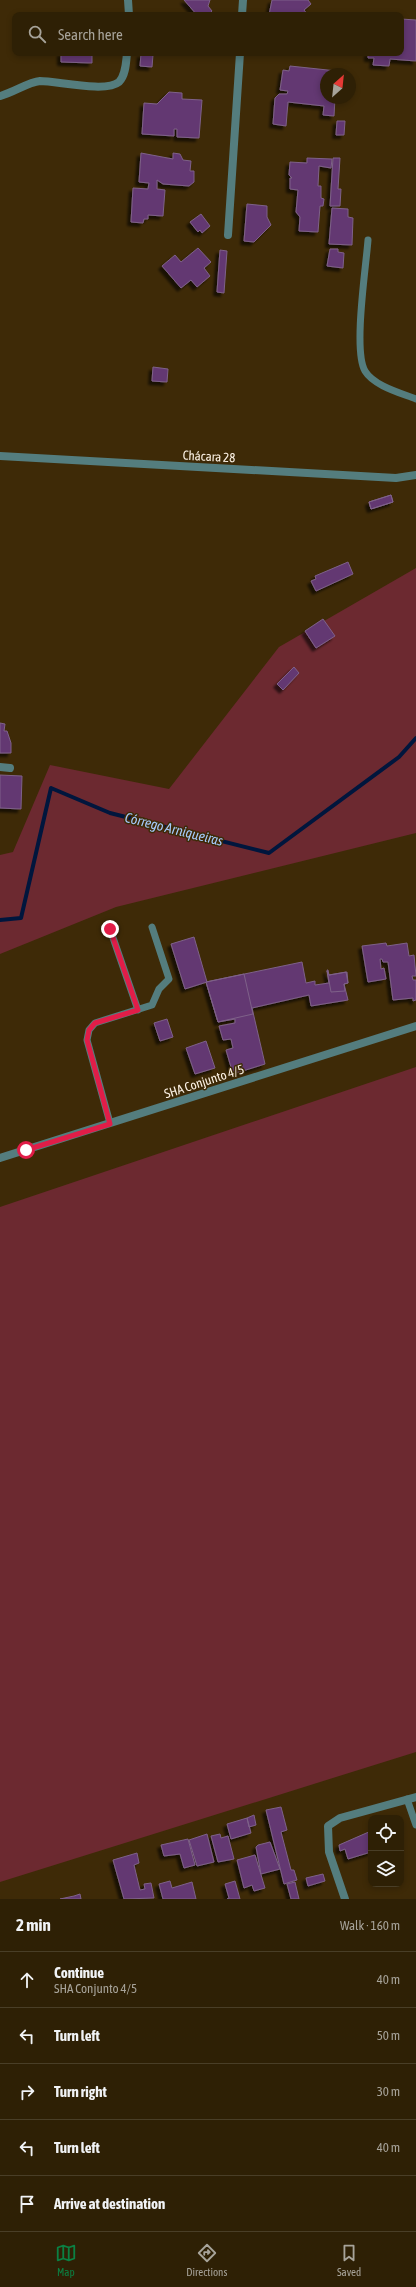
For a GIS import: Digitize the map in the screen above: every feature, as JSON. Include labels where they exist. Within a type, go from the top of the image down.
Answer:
[{"type":"street","points":[[128,0],[129,12]]},
{"type":"street","points":[[242,12],[243,0]]},
{"type":"street","points":[[0,96],[13,93],[39,81],[97,86],[113,85],[120,81],[126,56]]},
{"type":"street","points":[[228,235],[240,56]]},
{"type":"street","name":"Chácara 28","points":[[0,456],[396,478],[416,475]]},
{"type":"street","points":[[0,767],[10,768]]},
{"type":"street","name":"SHA Conjunto 4/5","points":[[0,1158],[416,1026]]},
{"type":"street","points":[[345,1899],[329,1852],[328,1826],[340,1818],[416,1797]]},
{"type":"lane","points":[[368,240],[361,324],[361,363],[366,373],[375,380],[416,399]]},
{"type":"lane","points":[[110,1124],[87,1040],[89,1030],[95,1023],[152,1005],[159,989],[169,978],[152,927]]},
{"type":"lane","points":[[110,929],[138,1010]]},
{"type":"lane","points":[[407,1799],[416,1825]]},
{"type":"shaded area","points":[[416,568],[416,833],[116,907],[0,954],[0,855],[13,852],[50,765],[169,789],[279,647]]},
{"type":"shaded area","points":[[416,1067],[416,1752],[0,1882],[0,1207]]},
{"type":"building","points":[[184,0],[210,0],[208,6],[212,11],[211,12],[194,12]]},
{"type":"building","points":[[272,0],[308,0],[311,4],[304,10],[306,12],[270,12]]},
{"type":"building","points":[[404,19],[416,20],[416,61],[390,59],[389,66],[373,65],[374,58],[368,58],[368,56],[404,56]]},
{"type":"building","points":[[61,56],[92,56],[92,63],[61,62]]},
{"type":"building","points":[[141,56],[153,56],[152,67],[140,66]]},
{"type":"building","points":[[290,66],[320,69],[320,104],[335,104],[334,116],[323,115],[324,106],[288,102],[286,126],[273,124],[275,98],[279,94],[287,94],[288,91],[280,90],[283,70],[289,71]]},
{"type":"building","points":[[169,92],[182,93],[182,99],[202,100],[199,138],[177,137],[177,129],[174,129],[174,136],[142,134],[144,103],[157,104]]},
{"type":"building","points":[[337,121],[345,121],[344,135],[336,135]]},
{"type":"building","points":[[141,153],[173,159],[173,153],[180,154],[183,160],[191,161],[190,171],[194,171],[194,182],[189,186],[163,184],[157,180],[157,189],[165,190],[163,216],[148,215],[148,219],[144,219],[143,223],[131,222],[133,188],[148,189],[149,183],[139,182]]},
{"type":"building","points":[[307,158],[332,159],[331,168],[319,166],[318,186],[321,186],[321,198],[324,199],[323,206],[320,206],[318,232],[299,231],[300,217],[296,212],[298,190],[290,189],[290,178],[292,178],[289,175],[290,162],[307,163]]},
{"type":"building","points":[[333,158],[340,158],[338,189],[341,189],[340,206],[330,206]]},
{"type":"building","points":[[247,204],[267,206],[267,217],[271,225],[254,242],[244,241]]},
{"type":"building","points":[[332,208],[348,209],[348,217],[353,218],[352,245],[329,244]]},
{"type":"building","points":[[201,214],[210,226],[202,233],[200,230],[198,232],[190,222]]},
{"type":"building","points":[[198,248],[211,262],[204,268],[210,276],[197,287],[191,280],[181,288],[162,266],[175,255],[181,262]]},
{"type":"building","points":[[330,249],[338,249],[338,252],[344,253],[343,268],[327,266]]},
{"type":"building","points":[[220,250],[227,251],[224,293],[217,292]]},
{"type":"building","points":[[153,367],[168,369],[167,382],[152,381]]},
{"type":"building","points":[[391,495],[393,502],[371,509],[369,502]]},
{"type":"building","points":[[391,495],[393,502],[371,509],[369,502]]},
{"type":"building","points":[[348,562],[353,574],[316,591],[311,581],[316,579],[315,576]]},
{"type":"building","points":[[323,619],[335,636],[316,648],[305,631]]},
{"type":"building","points":[[294,667],[299,673],[283,690],[277,684]]},
{"type":"building","points":[[0,723],[5,724],[4,731],[7,731],[11,743],[11,753],[0,753]]},
{"type":"building","points":[[0,775],[22,776],[21,809],[0,808]]},
{"type":"building","points":[[194,937],[207,982],[185,989],[171,944]]},
{"type":"building","points":[[386,943],[387,946],[407,943],[409,956],[414,955],[416,976],[412,976],[413,980],[416,980],[416,1000],[413,1001],[413,998],[393,1000],[388,962],[383,962],[382,959],[380,959],[381,969],[384,968],[386,979],[368,982],[362,946]]},
{"type":"building","points":[[302,962],[306,983],[315,981],[315,985],[329,983],[327,971],[329,975],[347,972],[348,983],[344,984],[348,1000],[311,1006],[309,995],[252,1008],[265,1064],[233,1074],[226,1050],[233,1048],[231,1039],[223,1040],[219,1026],[235,1023],[235,1019],[218,1022],[206,982]]},
{"type":"building","points":[[327,970],[329,975],[346,972],[348,983],[344,984],[345,991],[331,992]]},
{"type":"building","points":[[244,974],[253,1014],[218,1022],[206,982]]},
{"type":"building","points":[[167,1019],[173,1037],[160,1041],[154,1023]]},
{"type":"building","points":[[206,1041],[215,1068],[195,1074],[186,1048]]},
{"type":"building","points":[[281,1807],[287,1830],[281,1832],[291,1870],[294,1870],[297,1880],[284,1884],[266,1810]]},
{"type":"building","points":[[254,1815],[256,1825],[249,1827],[247,1818]]},
{"type":"building","points":[[247,1818],[251,1833],[231,1839],[227,1824]]},
{"type":"building","points":[[368,1832],[368,1853],[348,1859],[345,1849],[340,1851],[339,1845]]},
{"type":"building","points":[[207,1834],[214,1862],[197,1866],[189,1840]]},
{"type":"building","points":[[220,1834],[221,1838],[228,1836],[234,1859],[218,1862],[211,1836]]},
{"type":"building","points":[[188,1839],[195,1865],[184,1868],[180,1854],[164,1856],[161,1845]]},
{"type":"building","points":[[270,1842],[280,1869],[261,1874],[256,1847],[258,1845]]},
{"type":"building","points":[[137,1853],[139,1863],[134,1865],[140,1890],[145,1889],[144,1884],[151,1883],[154,1898],[124,1899],[113,1860]]},
{"type":"building","points":[[255,1855],[265,1888],[254,1891],[252,1885],[244,1888],[237,1860]]},
{"type":"building","points":[[323,1874],[325,1881],[308,1886],[306,1878]]},
{"type":"building","points":[[170,1881],[172,1888],[192,1882],[196,1899],[163,1899],[159,1884]]},
{"type":"building","points":[[235,1881],[240,1899],[227,1899],[229,1898],[225,1884]]},
{"type":"building","points":[[295,1882],[299,1899],[291,1899],[287,1884]]},
{"type":"building","points":[[80,1894],[81,1899],[60,1899],[74,1896]]},
{"type":"waterway","name":"Córrego Arniqueiras","points":[[0,920],[21,918],[51,788],[110,813],[269,853],[399,757],[416,738]]},
{"type":"route","points":[[26,1150],[110,1124],[87,1040],[89,1030],[95,1023],[138,1010],[110,929]]}]
